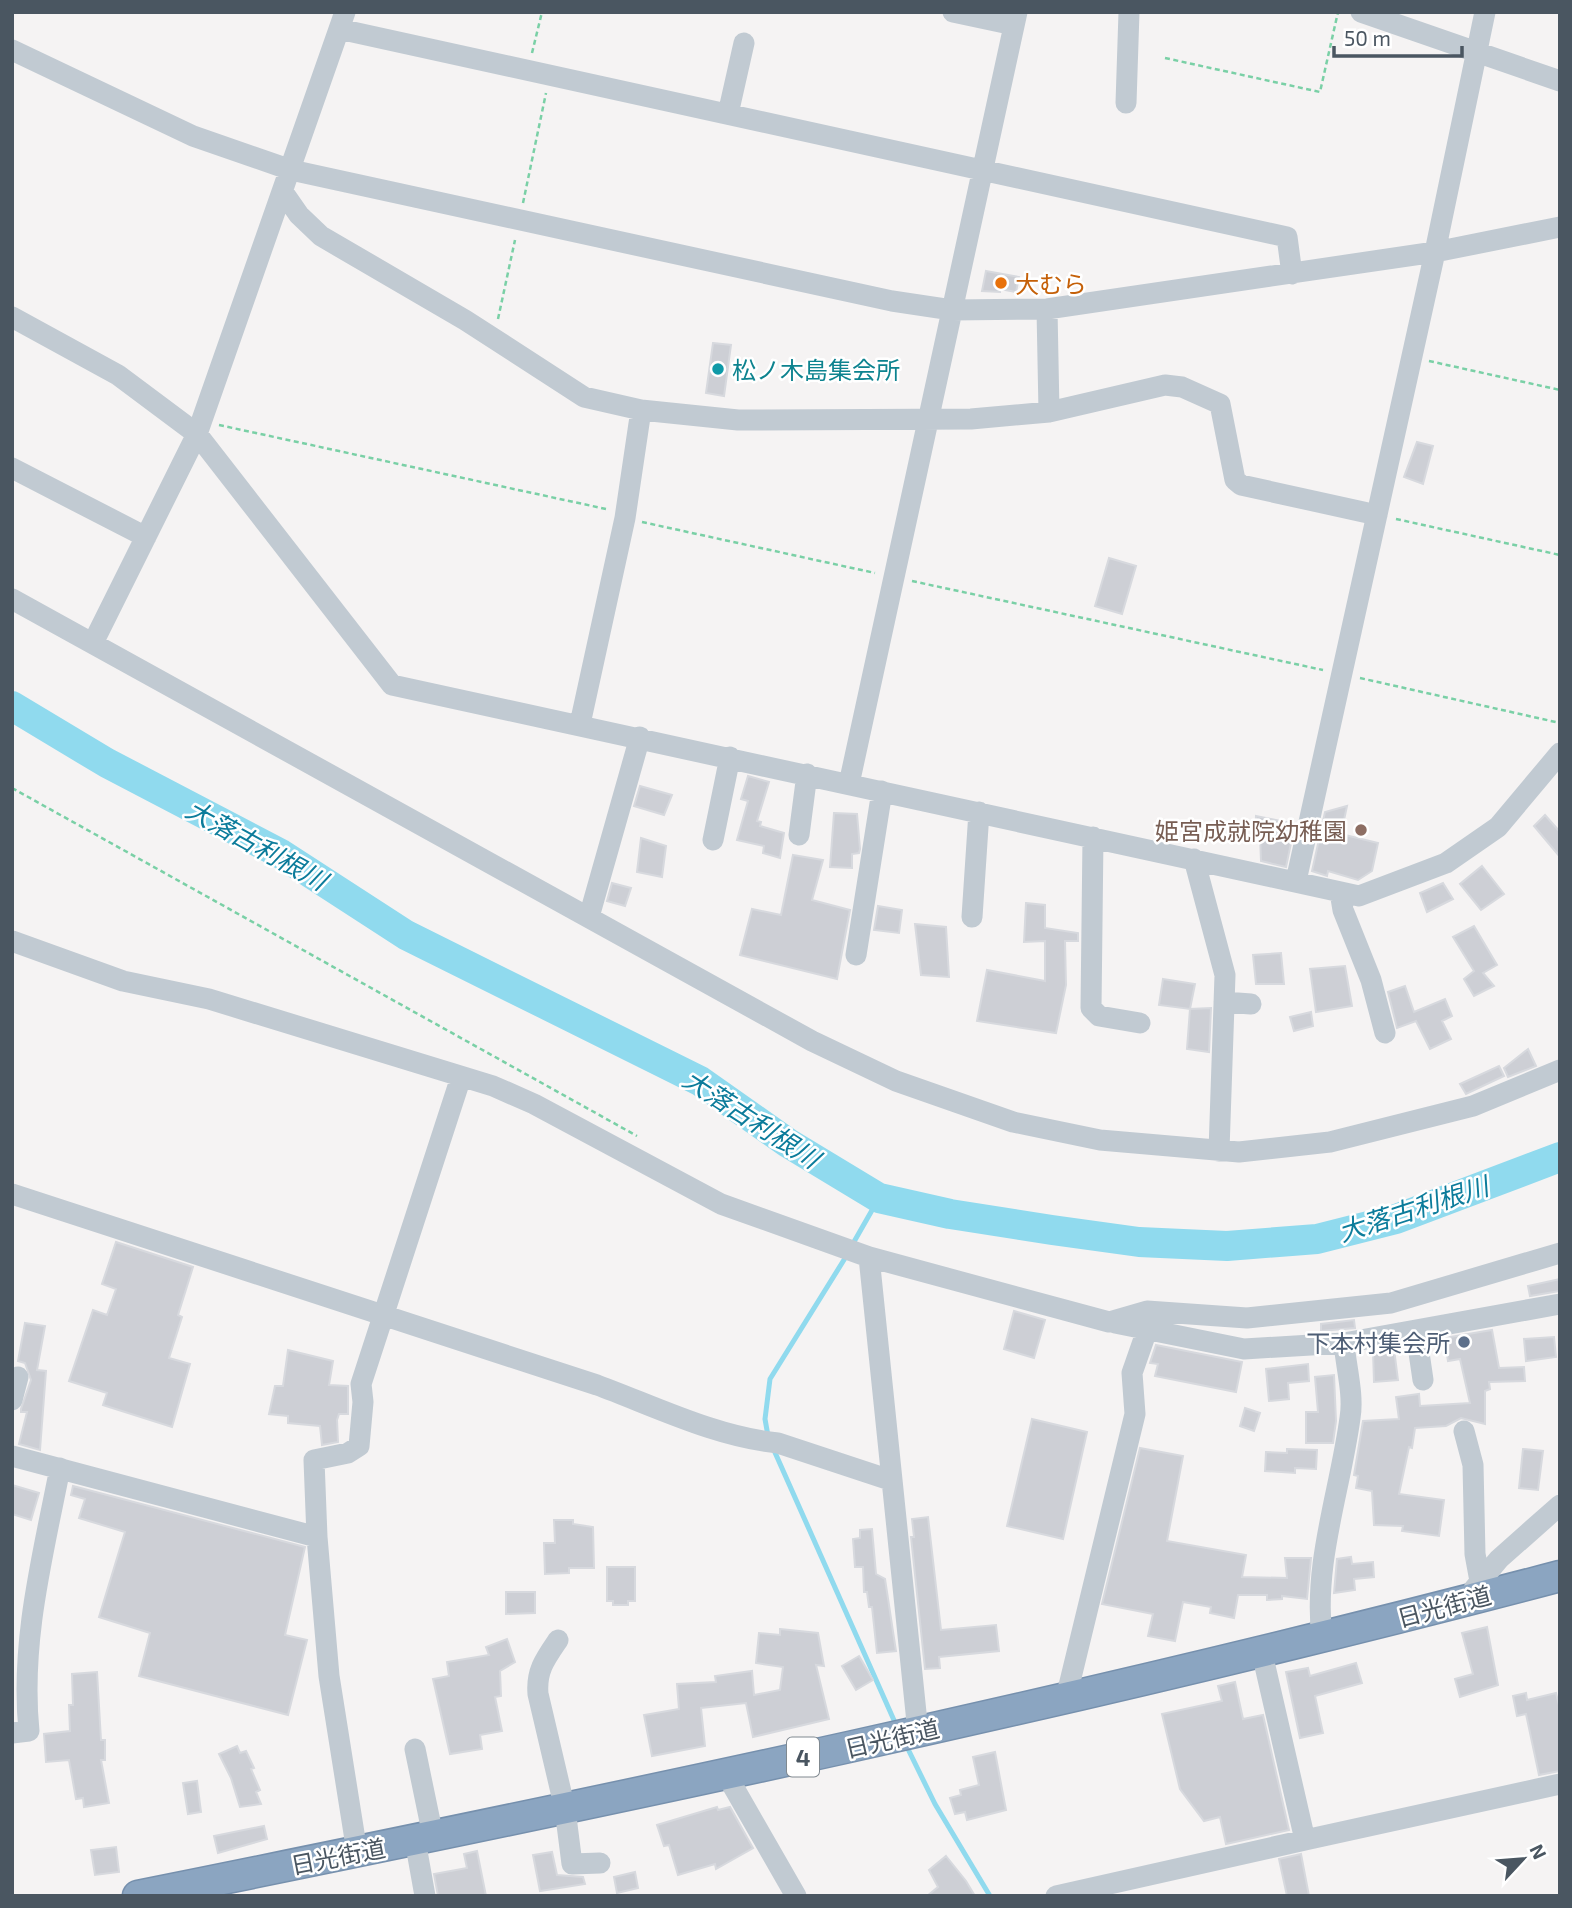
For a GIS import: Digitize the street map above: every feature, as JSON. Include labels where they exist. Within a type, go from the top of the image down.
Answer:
[{"type":"highway","name":"日光街道","points":[[138,1896],[565,1810],[918,1732],[1322,1638],[1472,1591],[1560,1576]]},
{"type":"street","points":[[849,784],[1015,19],[953,12]]},
{"type":"street","points":[[1126,103],[1129,12]]},
{"type":"street","points":[[1361,12],[1560,81]]},
{"type":"street","points":[[1296,881],[1435,252],[1485,12]]},
{"type":"street","points":[[93,643],[200,428],[342,20],[528,71],[1287,237],[1292,274]]},
{"type":"street","points":[[728,114],[744,43]]},
{"type":"street","points":[[12,50],[192,136],[291,170],[879,299],[952,310],[1047,309],[1435,252],[1560,227]]},
{"type":"street","points":[[284,192],[299,215],[321,236],[466,320],[584,397],[641,410],[738,421],[971,419],[1049,412],[1154,385],[1182,387],[1220,404],[1235,480],[1241,485],[1377,515]]},
{"type":"street","points":[[1047,309],[1049,412]]},
{"type":"street","points":[[12,317],[118,375],[200,428],[392,685],[1359,896],[1446,863],[1498,827],[1560,753]]},
{"type":"street","points":[[580,724],[626,516],[641,410]]},
{"type":"street","points":[[12,468],[146,537]]},
{"type":"street","points":[[12,599],[812,1041],[896,1082],[1013,1122],[1100,1140],[1239,1152],[1330,1142],[1473,1106],[1560,1070]]},
{"type":"street","points":[[589,917],[640,737]]},
{"type":"street","points":[[713,840],[730,757]]},
{"type":"street","points":[[799,835],[807,774]]},
{"type":"street","points":[[856,955],[882,791]]},
{"type":"street","points":[[972,917],[979,812]]},
{"type":"street","points":[[1093,837],[1091,1008],[1099,1016],[1140,1023]]},
{"type":"street","points":[[1194,859],[1225,975],[1219,1151]]},
{"type":"street","points":[[1340,892],[1343,910],[1371,980],[1385,1033]]},
{"type":"street","points":[[12,941],[123,981],[208,999],[493,1086],[534,1104],[721,1204],[869,1256],[1109,1322],[1244,1349],[1344,1343],[1560,1304]]},
{"type":"street","points":[[1224,1002],[1251,1004]]},
{"type":"street","points":[[357,1852],[329,1676],[317,1537],[314,1460],[348,1453],[359,1446],[363,1402],[361,1384],[461,1077]]},
{"type":"street","points":[[12,1194],[597,1385],[758,1441],[778,1443],[890,1480]]},
{"type":"street","points":[[1109,1322],[1147,1311],[1247,1318],[1391,1303],[1560,1253]]},
{"type":"street","points":[[869,1256],[918,1732]]},
{"type":"street","points":[[1391,1303],[1394,1335]]},
{"type":"street","points":[[1066,1698],[1135,1415],[1132,1373],[1147,1330]]},
{"type":"street","points":[[1416,1332],[1423,1380]]},
{"type":"street","points":[[1322,1638],[1319,1611],[1322,1561],[1351,1415],[1344,1343]]},
{"type":"street","points":[[12,1400],[18,1377]]},
{"type":"street","points":[[1464,1432],[1473,1465],[1475,1554],[1472,1591]]},
{"type":"street","points":[[12,1456],[317,1537]]},
{"type":"street","points":[[12,1733],[29,1731],[26,1705],[31,1618],[60,1468]]},
{"type":"street","points":[[1472,1591],[1499,1559],[1560,1505]]},
{"type":"street","points":[[558,1640],[541,1665],[537,1679],[565,1810],[572,1864],[600,1863]]},
{"type":"street","points":[[1262,1653],[1306,1840]]},
{"type":"street","points":[[415,1749],[424,1838],[425,1896]]},
{"type":"street","points":[[726,1774],[796,1896]]},
{"type":"street","points":[[1056,1896],[1560,1784]]},
{"type":"path","points":[[528,71],[542,12]]},
{"type":"path","points":[[1165,58],[1320,92],[1338,12]]},
{"type":"path","points":[[1412,357],[1560,390]]},
{"type":"path","points":[[200,428],[626,516],[1560,723]]},
{"type":"path","points":[[1377,515],[1560,555]]},
{"type":"path","points":[[12,788],[646,1141]]},
{"type":"building","name":"大むら","points":[[986,271],[1019,277],[1016,292],[1000,289],[1000,292],[982,291]]},
{"type":"building","name":"松ノ木島集会所","points":[[713,343],[731,345],[724,396],[706,393]]},
{"type":"building","points":[[1417,442],[1433,446],[1423,484],[1404,477]]},
{"type":"building","points":[[1109,558],[1136,566],[1122,614],[1095,606]]},
{"type":"building","points":[[748,776],[769,782],[757,821],[761,822],[760,826],[784,833],[780,858],[763,853],[764,846],[737,840],[748,801],[741,799]]},
{"type":"building","points":[[640,786],[672,795],[664,815],[634,806]]},
{"type":"building","points":[[1347,806],[1341,834],[1378,843],[1372,871],[1358,880],[1328,871],[1327,876],[1312,871],[1325,812]]},
{"type":"building","points":[[834,813],[857,814],[860,849],[859,853],[852,854],[852,868],[830,867]]},
{"type":"building","points":[[1545,815],[1560,832],[1560,857],[1534,826]]},
{"type":"building","points":[[1256,816],[1295,824],[1286,867],[1261,861],[1260,835],[1255,835]]},
{"type":"building","points":[[641,838],[666,846],[662,877],[637,872]]},
{"type":"building","points":[[793,855],[823,860],[812,900],[850,910],[837,979],[740,955],[752,909],[781,915]]},
{"type":"building","points":[[1482,866],[1504,894],[1481,910],[1460,884]]},
{"type":"building","points":[[612,883],[631,888],[625,906],[607,901]]},
{"type":"building","points":[[1443,883],[1453,899],[1427,912],[1420,893]]},
{"type":"building","points":[[1026,903],[1045,905],[1045,928],[1078,933],[1078,941],[1065,941],[1066,985],[1056,1033],[977,1021],[987,970],[1045,981],[1045,941],[1024,942]]},
{"type":"building","points":[[878,906],[902,910],[899,933],[874,930]]},
{"type":"building","points":[[915,924],[946,927],[949,977],[921,975]]},
{"type":"building","points":[[1474,926],[1497,965],[1483,973],[1494,986],[1474,996],[1464,979],[1474,971],[1453,937]]},
{"type":"building","points":[[1281,953],[1284,984],[1256,984],[1253,955]]},
{"type":"building","points":[[1345,966],[1352,1006],[1316,1012],[1310,969]]},
{"type":"building","points":[[1163,979],[1195,984],[1190,1009],[1159,1005]]},
{"type":"building","points":[[1405,986],[1414,1012],[1445,999],[1452,1016],[1442,1021],[1451,1039],[1430,1049],[1416,1021],[1397,1028],[1388,992]]},
{"type":"building","points":[[1211,1008],[1209,1052],[1187,1049],[1190,1009]]},
{"type":"building","points":[[1311,1012],[1313,1026],[1294,1031],[1290,1017]]},
{"type":"building","points":[[1528,1049],[1536,1066],[1508,1077],[1504,1068]]},
{"type":"building","points":[[1499,1066],[1504,1076],[1466,1094],[1460,1084]]},
{"type":"building","points":[[116,1242],[193,1267],[178,1315],[182,1317],[169,1358],[190,1364],[172,1427],[103,1405],[107,1393],[69,1381],[93,1310],[107,1315],[116,1289],[102,1284]]},
{"type":"building","points":[[1560,1279],[1560,1291],[1530,1296],[1528,1286]]},
{"type":"building","points":[[1014,1311],[1045,1320],[1034,1358],[1004,1349]]},
{"type":"building","points":[[1354,1320],[1355,1328],[1321,1331],[1321,1324]]},
{"type":"building","points":[[25,1323],[45,1326],[37,1370],[46,1371],[40,1450],[19,1444],[27,1412],[21,1412],[21,1409],[31,1380],[25,1363],[18,1361]]},
{"type":"building","points":[[1492,1330],[1499,1368],[1524,1367],[1525,1381],[1489,1382],[1490,1389],[1485,1391],[1485,1424],[1461,1418],[1446,1426],[1415,1428],[1412,1448],[1409,1447],[1399,1494],[1444,1500],[1439,1536],[1402,1531],[1403,1526],[1374,1525],[1372,1491],[1356,1488],[1358,1476],[1354,1475],[1363,1421],[1399,1419],[1396,1397],[1419,1394],[1420,1406],[1470,1403],[1460,1359],[1448,1361],[1444,1338]]},
{"type":"building","points":[[1554,1337],[1556,1357],[1526,1361],[1524,1339]]},
{"type":"building","points":[[1156,1345],[1242,1362],[1236,1392],[1155,1376],[1158,1364],[1150,1363]]},
{"type":"building","points":[[1394,1349],[1398,1380],[1374,1382],[1373,1351]]},
{"type":"building","points":[[288,1350],[333,1361],[329,1385],[348,1386],[348,1414],[339,1414],[338,1442],[322,1445],[320,1426],[288,1423],[288,1416],[269,1414],[275,1386],[283,1386]]},
{"type":"building","points":[[1308,1364],[1309,1381],[1288,1383],[1289,1399],[1269,1401],[1266,1369]]},
{"type":"building","points":[[1334,1375],[1336,1421],[1333,1443],[1306,1443],[1306,1412],[1318,1412],[1315,1377]]},
{"type":"building","points":[[1245,1408],[1260,1413],[1254,1431],[1240,1426]]},
{"type":"building","points":[[1032,1419],[1087,1432],[1063,1539],[1007,1526]]},
{"type":"building","points":[[1140,1448],[1183,1456],[1167,1541],[1246,1555],[1242,1577],[1287,1578],[1285,1558],[1311,1558],[1307,1599],[1282,1596],[1282,1599],[1267,1600],[1267,1595],[1238,1595],[1234,1618],[1210,1613],[1211,1607],[1183,1602],[1175,1641],[1148,1636],[1153,1614],[1102,1604]]},
{"type":"building","points":[[1287,1449],[1317,1450],[1316,1469],[1295,1468],[1295,1473],[1265,1471],[1266,1452],[1287,1453]]},
{"type":"building","points":[[1523,1449],[1543,1451],[1538,1490],[1519,1488]]},
{"type":"building","points":[[12,1485],[39,1493],[31,1520],[12,1514]]},
{"type":"building","points":[[73,1486],[305,1547],[285,1635],[307,1640],[288,1715],[139,1676],[150,1633],[99,1617],[125,1532],[79,1518],[85,1499],[71,1495]]},
{"type":"building","points":[[928,1517],[941,1630],[996,1625],[999,1651],[939,1657],[940,1668],[925,1669],[911,1537],[914,1537],[912,1519]]},
{"type":"building","points":[[554,1520],[573,1520],[573,1524],[593,1527],[594,1568],[569,1568],[569,1573],[545,1574],[544,1543],[555,1543]]},
{"type":"building","points":[[872,1529],[876,1574],[885,1579],[896,1651],[877,1653],[872,1607],[869,1607],[867,1592],[864,1592],[863,1567],[855,1567],[853,1539],[860,1538],[860,1530]]},
{"type":"building","points":[[1351,1557],[1352,1564],[1373,1562],[1374,1577],[1354,1579],[1355,1590],[1334,1593],[1337,1559]]},
{"type":"building","points":[[607,1567],[635,1567],[635,1601],[628,1601],[628,1605],[613,1605],[613,1601],[607,1601]]},
{"type":"building","points":[[506,1592],[535,1592],[535,1613],[506,1614]]},
{"type":"building","points":[[1487,1627],[1498,1685],[1460,1697],[1455,1679],[1473,1674],[1462,1633]]},
{"type":"building","points":[[780,1629],[818,1633],[824,1666],[816,1665],[829,1719],[753,1737],[746,1703],[701,1708],[705,1746],[652,1756],[644,1715],[679,1709],[677,1684],[716,1682],[715,1676],[752,1671],[754,1695],[780,1690],[783,1667],[756,1663],[759,1633],[780,1635]]},
{"type":"building","points":[[507,1639],[515,1662],[500,1671],[501,1696],[495,1697],[502,1731],[480,1735],[482,1749],[450,1754],[433,1679],[449,1676],[447,1662],[489,1655],[486,1647]]},
{"type":"building","points":[[859,1656],[873,1680],[856,1690],[842,1666]]},
{"type":"building","points":[[1356,1663],[1362,1683],[1315,1696],[1323,1733],[1300,1738],[1286,1672],[1308,1668],[1310,1676]]},
{"type":"building","points":[[97,1672],[101,1740],[105,1740],[105,1760],[101,1760],[109,1803],[84,1807],[83,1798],[76,1799],[69,1760],[46,1762],[44,1734],[70,1731],[72,1674]]},
{"type":"building","points":[[1235,1682],[1243,1719],[1263,1715],[1289,1830],[1226,1844],[1220,1817],[1204,1821],[1180,1789],[1162,1714],[1222,1701],[1218,1686]]},
{"type":"building","points":[[1526,1693],[1527,1700],[1556,1693],[1560,1709],[1560,1771],[1539,1775],[1526,1714],[1517,1716],[1513,1696]]},
{"type":"building","points":[[237,1746],[240,1753],[246,1751],[254,1768],[251,1769],[260,1790],[256,1792],[261,1804],[240,1807],[231,1778],[219,1754]]},
{"type":"building","points":[[995,1752],[1006,1810],[967,1820],[965,1812],[955,1814],[950,1798],[961,1795],[960,1790],[979,1785],[973,1757]]},
{"type":"building","points":[[197,1781],[201,1812],[188,1814],[183,1783]]},
{"type":"building","points":[[717,1807],[718,1810],[730,1807],[753,1848],[716,1869],[715,1864],[678,1875],[669,1845],[664,1846],[657,1825]]},
{"type":"building","points":[[264,1826],[267,1839],[218,1853],[214,1836]]},
{"type":"building","points":[[116,1847],[119,1872],[95,1875],[91,1850]]},
{"type":"building","points":[[477,1851],[486,1896],[438,1896],[434,1874],[467,1868],[464,1854]]},
{"type":"building","points":[[552,1852],[557,1875],[583,1877],[585,1884],[540,1891],[533,1855]]},
{"type":"building","points":[[1301,1854],[1309,1896],[1287,1896],[1279,1859]]},
{"type":"building","points":[[946,1856],[975,1896],[927,1896],[938,1887],[929,1870]]},
{"type":"building","points":[[635,1872],[638,1888],[617,1893],[614,1877]]},
{"type":"waterway","name":"大落古利根川","points":[[12,706],[107,763],[281,854],[406,935],[700,1081],[788,1143],[879,1198],[950,1214],[1052,1230],[1139,1242],[1227,1246],[1317,1239],[1396,1219],[1560,1157]]},
{"type":"waterway","points":[[851,1247],[879,1198]]},
{"type":"waterway","points":[[768,1436],[765,1419],[770,1379],[847,1255]]},
{"type":"waterway","points":[[773,1448],[897,1727]]},
{"type":"waterway","points":[[906,1745],[935,1804],[990,1896]]},
{"type":"place","name":"大むら","points":[[1001,283]]},
{"type":"place","name":"松ノ木島集会所","points":[[718,369]]},
{"type":"place","name":"姫宮成就院幼稚園","points":[[1361,830]]},
{"type":"place","name":"下本村集会所","points":[[1464,1342]]}]
